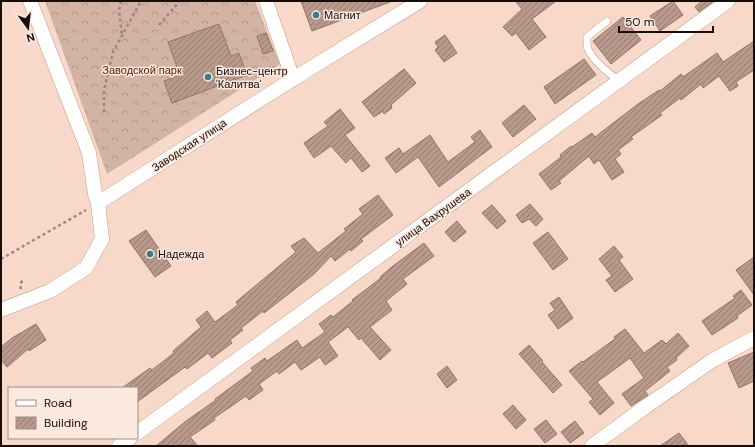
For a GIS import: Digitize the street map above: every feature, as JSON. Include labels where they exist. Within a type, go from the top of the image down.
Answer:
[{"type":"street","points":[[1,310],[50,292],[86,268],[102,239],[98,203],[88,153],[30,1]]},
{"type":"street","points":[[266,1],[293,79]]},
{"type":"street","name":"Заводская улица","points":[[98,203],[293,79],[420,1]]},
{"type":"street","name":"улица Вахрушева","points":[[138,432],[728,1]]},
{"type":"street","points":[[592,446],[713,360],[754,338]]},
{"type":"street","points":[[119,446],[129,439]]},
{"type":"lane","points":[[607,21],[588,37],[587,47],[607,72],[619,81]]},
{"type":"path","points":[[121,1],[119,10],[122,36]]},
{"type":"path","points":[[104,112],[104,90],[113,52],[141,1]]},
{"type":"path","points":[[159,25],[180,1]]},
{"type":"path","points":[[1,259],[98,203]]},
{"type":"green space","name":"Заводской парк","points":[[45,1],[255,1],[280,64],[107,174]]},
{"type":"building","points":[[301,1],[390,1],[390,2],[312,31]]},
{"type":"building","points":[[515,1],[556,1],[532,19],[546,37],[529,50],[516,33],[512,36],[503,27],[522,9]]},
{"type":"building","points":[[673,1],[683,15],[660,31],[650,16]]},
{"type":"building","points":[[702,1],[714,1],[699,12],[695,7]]},
{"type":"building","points":[[623,17],[641,40],[611,64],[593,41]]},
{"type":"building","points":[[219,24],[231,56],[239,53],[247,75],[172,103],[164,81],[180,75],[168,42]]},
{"type":"building","points":[[266,33],[273,51],[263,54],[257,36]]},
{"type":"building","points":[[445,35],[457,53],[444,62],[435,50],[438,47],[435,42]]},
{"type":"building","points":[[754,41],[754,70],[736,82],[738,86],[730,91],[719,76],[703,88],[701,84],[681,100],[680,98],[660,113],[662,115],[631,137],[633,139],[618,150],[621,154],[615,159],[624,172],[612,180],[599,160],[594,164],[589,156],[559,181],[561,183],[551,190],[539,174],[561,157],[560,155],[571,146],[572,147],[592,133],[595,137],[638,104],[659,90],[660,91],[681,74],[683,77],[717,53],[723,62]]},
{"type":"building","points":[[584,59],[596,75],[555,104],[544,87]]},
{"type":"building","points":[[404,69],[416,83],[391,105],[392,108],[384,114],[383,111],[374,117],[362,102]]},
{"type":"building","points":[[524,105],[536,119],[513,137],[502,123]]},
{"type":"building","points":[[340,109],[355,128],[345,135],[370,166],[362,172],[351,158],[346,163],[331,146],[314,158],[304,143],[328,126],[324,122]]},
{"type":"building","points":[[480,130],[492,147],[439,187],[418,157],[396,173],[385,158],[399,148],[403,154],[430,135],[448,162],[475,142],[471,137]]},
{"type":"building","points":[[378,195],[393,215],[361,239],[363,241],[351,251],[350,249],[335,261],[331,256],[314,274],[264,313],[263,311],[241,328],[243,330],[230,340],[232,343],[212,358],[208,353],[187,369],[185,367],[138,401],[138,387],[123,387],[150,368],[152,370],[174,353],[173,351],[201,327],[196,320],[207,311],[215,322],[238,305],[236,302],[296,252],[291,246],[304,238],[318,253],[346,231],[344,229],[363,214],[359,209]]},
{"type":"building","points":[[530,204],[543,219],[536,226],[529,219],[522,223],[516,215]]},
{"type":"building","points":[[492,205],[506,221],[497,229],[482,213]]},
{"type":"building","points":[[457,221],[466,232],[454,242],[445,232]]},
{"type":"building","name":"Надежда","points":[[146,230],[171,266],[155,277],[129,241]]},
{"type":"building","points":[[548,232],[568,259],[553,270],[533,243]]},
{"type":"building","points":[[424,243],[434,256],[403,279],[407,284],[386,301],[392,310],[370,327],[391,350],[380,360],[361,338],[359,340],[348,327],[328,342],[338,356],[325,365],[320,357],[301,370],[295,362],[279,374],[277,371],[259,384],[263,390],[249,400],[246,396],[190,437],[198,446],[156,446],[186,421],[253,371],[251,368],[265,358],[267,361],[297,340],[302,348],[325,332],[319,324],[331,315],[333,317],[353,301],[352,300],[381,278],[380,277],[393,266]]},
{"type":"building","points":[[614,246],[623,257],[619,260],[633,279],[615,292],[606,280],[612,276],[599,259]]},
{"type":"building","points":[[754,257],[754,295],[736,270]]},
{"type":"building","points":[[741,290],[752,305],[737,316],[738,318],[712,335],[702,321],[735,298],[733,296]]},
{"type":"building","points":[[559,297],[573,318],[558,329],[548,315],[555,310],[550,303]]},
{"type":"building","points":[[36,324],[46,340],[29,351],[28,349],[7,367],[1,360],[1,347],[12,338]]},
{"type":"building","points":[[625,329],[644,353],[662,340],[666,344],[678,333],[689,346],[676,358],[677,360],[667,367],[670,371],[645,391],[648,395],[631,406],[622,394],[644,378],[630,358],[597,382],[614,403],[600,415],[589,402],[593,399],[569,371],[615,339],[614,337]]},
{"type":"building","points":[[529,345],[562,385],[553,393],[519,354]]},
{"type":"building","points":[[754,352],[754,381],[739,388],[728,363]]},
{"type":"building","points":[[447,366],[457,380],[447,388],[437,374]]},
{"type":"building","points":[[513,405],[526,420],[516,429],[503,414]]},
{"type":"building","points":[[546,420],[557,434],[545,443],[534,429]]},
{"type":"building","points":[[575,421],[584,433],[570,443],[561,432]]},
{"type":"building","points":[[679,433],[689,446],[660,446]]},
{"type":"place","name":"Магнит","points":[[316,15]]},
{"type":"place","name":"Бизнес-центр 'Калитва'","points":[[208,77]]},
{"type":"place","name":"Надежда","points":[[150,254]]}]
